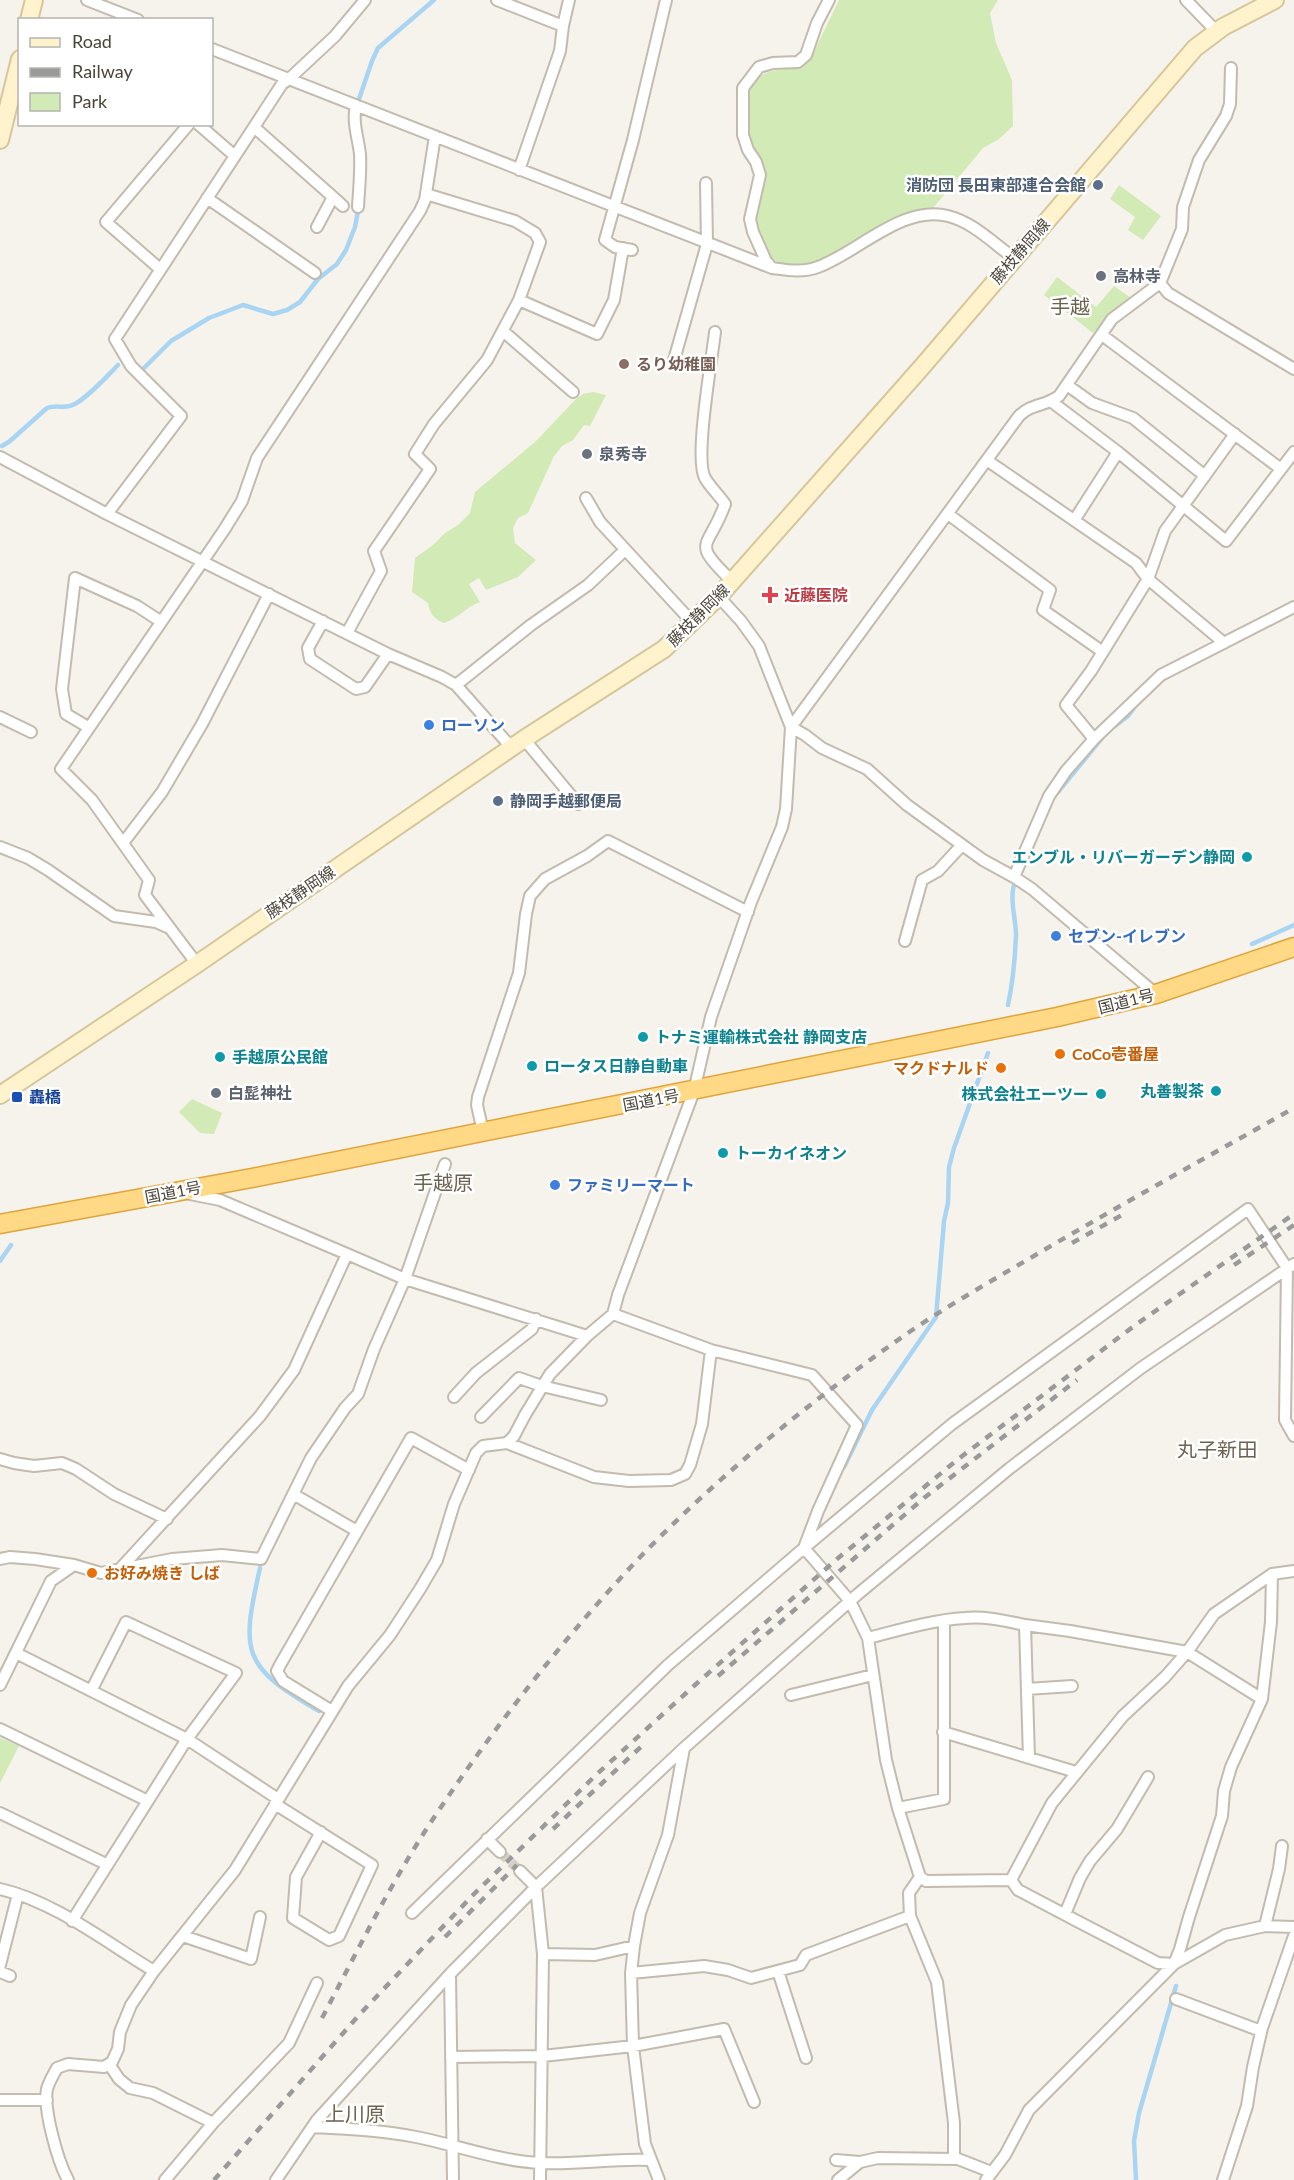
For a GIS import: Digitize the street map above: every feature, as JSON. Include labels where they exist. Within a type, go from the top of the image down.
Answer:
[{"type":"highway","points":[[1257,960],[1294,940]]},
{"type":"highway","name":"国道1号","points":[[0,1224],[694,1091],[1056,1017],[1156,994],[1294,946]]},
{"type":"main road","points":[[30,18],[34,0]]},
{"type":"main road","name":"藤枝静岡線","points":[[0,1095],[197,964],[518,743],[657,655],[719,597],[921,368],[1195,48],[1217,32],[1275,0]]},
{"type":"main road","points":[[0,140],[18,67]]},
{"type":"street","points":[[87,0],[133,18]]},
{"type":"street","points":[[116,11],[122,0]]},
{"type":"street","points":[[106,514],[181,416],[131,366],[115,339],[282,84],[335,36],[365,0]]},
{"type":"street","points":[[497,0],[563,26]]},
{"type":"street","points":[[519,170],[560,51],[569,0]]},
{"type":"street","points":[[519,300],[597,334],[614,300],[628,249],[615,247],[605,240],[633,140],[666,0]]},
{"type":"street","points":[[772,268],[766,261],[753,232],[750,219],[760,175],[743,135],[742,88],[759,67],[773,63],[798,62],[806,55],[817,23],[829,0]]},
{"type":"street","points":[[1186,0],[1217,32]]},
{"type":"street","points":[[213,49],[772,268],[797,272],[818,267],[895,225],[924,214],[948,216],[971,225],[1014,258]]},
{"type":"street","points":[[791,727],[1026,409],[1052,402],[1059,396],[1112,319],[1160,283],[1182,229],[1183,207],[1199,160],[1204,148],[1226,116],[1230,104],[1232,68]]},
{"type":"street","points":[[356,105],[354,128],[361,174],[357,207]]},
{"type":"street","points":[[160,269],[106,222],[187,126]]},
{"type":"street","points":[[200,126],[235,156]]},
{"type":"street","points":[[254,127],[343,206]]},
{"type":"street","points":[[197,964],[145,895],[149,880],[92,800],[60,769],[242,501],[257,458],[420,211],[426,194],[435,136]]},
{"type":"street","points":[[674,360],[706,244],[706,183]]},
{"type":"street","points":[[347,633],[381,571],[375,551],[430,469],[415,454],[434,424],[487,360],[519,300],[540,242],[536,233],[515,221],[426,194]]},
{"type":"street","points":[[317,227],[333,197]]},
{"type":"street","points":[[207,198],[315,273]]},
{"type":"street","points":[[1160,283],[1168,293],[1294,369]]},
{"type":"street","points":[[503,331],[573,392]]},
{"type":"street","points":[[715,332],[701,443],[701,466],[705,478],[725,504],[706,541],[705,549],[709,559],[732,581]]},
{"type":"street","points":[[1102,335],[1281,469]]},
{"type":"street","points":[[1067,385],[1092,403],[1133,418],[1205,476]]},
{"type":"street","points":[[1052,402],[1118,452],[1226,541],[1294,452]]},
{"type":"street","points":[[1094,739],[1066,705],[1103,652],[1148,579],[1165,531],[1235,434]]},
{"type":"street","points":[[1075,519],[1118,452]]},
{"type":"street","points":[[0,457],[106,514],[388,654],[442,677],[456,686],[518,743],[578,804]]},
{"type":"street","points":[[988,461],[1136,563],[1148,579],[1224,643]]},
{"type":"street","points":[[586,498],[600,522],[692,621]]},
{"type":"street","points":[[948,514],[1050,590],[1042,610],[1103,652]]},
{"type":"street","points":[[456,686],[531,625],[588,585],[626,550]]},
{"type":"street","points":[[87,727],[66,714],[62,689],[75,578],[137,606],[160,621]]},
{"type":"street","points":[[123,843],[162,792],[202,724],[268,594]]},
{"type":"street","points":[[507,1443],[514,1436],[550,1374],[587,1336],[613,1314],[694,1091],[711,1017],[748,912],[782,827],[786,809],[791,727],[759,646],[741,621],[719,597]]},
{"type":"street","points":[[1014,877],[1049,796],[1066,771],[1094,739],[1161,675],[1294,607]]},
{"type":"street","points":[[323,621],[308,648],[310,659],[356,689],[365,687],[388,654]]},
{"type":"street","points":[[0,717],[31,732]]},
{"type":"street","points":[[791,727],[822,748],[867,769],[907,805],[962,845],[1032,889],[1156,994]]},
{"type":"street","points":[[483,1132],[477,1105],[478,1097],[519,973],[526,914],[531,896],[545,879],[587,856],[608,841],[748,912]]},
{"type":"street","points":[[905,941],[922,880],[938,871],[962,845]]},
{"type":"street","points":[[0,847],[28,858],[48,870],[114,916],[156,922],[167,927]]},
{"type":"street","points":[[0,1559],[10,1557],[74,1565],[101,1573],[172,1559],[222,1555],[261,1560],[311,1458],[345,1408],[358,1394],[374,1349],[405,1280],[445,1164]]},
{"type":"street","points":[[175,1191],[220,1200],[405,1280],[587,1336]]},
{"type":"street","points":[[412,1913],[668,1665],[804,1548],[952,1424],[1248,1209],[1291,1266],[1285,1420],[1294,1436]]},
{"type":"street","points":[[118,1570],[260,1416],[294,1370],[347,1254]]},
{"type":"street","points":[[280,2178],[312,2127],[450,1974],[536,1887],[684,1748],[850,1601],[1029,1453],[1141,1368],[1291,1266]]},
{"type":"street","points":[[613,1314],[711,1350],[812,1375],[857,1425],[804,1548]]},
{"type":"street","points":[[454,1397],[476,1373],[532,1329],[536,1319]]},
{"type":"street","points":[[68,2180],[56,2151],[46,2100],[47,2089],[57,2068],[68,2064],[94,2067],[112,2062],[118,2049],[120,2032],[131,2005],[154,1971],[235,1870],[348,1686],[390,1635],[420,1589],[437,1560],[454,1504],[476,1454],[483,1446],[507,1443],[594,1477],[629,1481],[671,1480],[685,1474],[690,1465],[702,1424],[711,1350]]},
{"type":"street","points":[[481,1417],[519,1378],[601,1401]]},
{"type":"street","points":[[332,1711],[283,1681],[277,1671],[411,1438],[469,1470]]},
{"type":"street","points":[[0,1459],[34,1466],[62,1463],[76,1469],[114,1494],[166,1519]]},
{"type":"street","points":[[293,1494],[357,1531]]},
{"type":"street","points":[[804,1548],[850,1601],[868,1638],[886,1760],[898,1808],[920,1877],[926,1881],[940,1882],[1011,1880]]},
{"type":"street","points":[[0,1685],[51,1581],[74,1565]]},
{"type":"street","points":[[1011,1880],[1052,1803],[1124,1716],[1165,1677],[1187,1652],[1214,1614],[1272,1574],[1294,1571]]},
{"type":"street","points":[[1174,1964],[1222,1816],[1224,1791],[1231,1767],[1262,1699],[1271,1622],[1272,1574]]},
{"type":"street","points":[[868,1638],[919,1625],[965,1617],[1070,1630],[1187,1652],[1262,1699]]},
{"type":"street","points":[[72,1920],[146,1800],[236,1672],[126,1622],[92,1689]]},
{"type":"street","points":[[898,1808],[944,1799],[944,1622]]},
{"type":"street","points":[[1025,1625],[1029,1758]]},
{"type":"street","points":[[16,1653],[92,1689],[187,1739],[372,1865],[339,1936],[329,1940],[293,1918],[296,1877],[321,1832]]},
{"type":"street","points":[[791,1695],[873,1674]]},
{"type":"street","points":[[1027,1689],[1072,1686]]},
{"type":"street","points":[[0,1729],[146,1800]]},
{"type":"street","points":[[943,1732],[1076,1772]]},
{"type":"street","points":[[659,2180],[650,2160],[644,2132],[633,2046],[631,1973],[640,1913],[668,1835],[684,1748]]},
{"type":"street","points":[[1065,1914],[1090,1861],[1117,1828],[1148,1777]]},
{"type":"street","points":[[0,1813],[106,1864]]},
{"type":"street","points":[[487,1839],[500,1852]]},
{"type":"street","points":[[1265,1926],[1279,1869],[1281,1846]]},
{"type":"street","points":[[520,1871],[536,1887],[543,1954],[540,2180]]},
{"type":"street","points":[[920,1877],[909,1893],[910,1916],[937,1982],[954,2123],[954,2159]]},
{"type":"street","points":[[1011,1880],[1018,1890],[1158,1963],[1174,1964]]},
{"type":"street","points":[[0,1889],[32,1899],[72,1920],[154,1971]]},
{"type":"street","points":[[0,1965],[18,1894]]},
{"type":"street","points":[[631,1973],[704,1966],[728,1970],[751,1978],[800,1965],[806,1955],[910,1916]]},
{"type":"street","points":[[183,1936],[251,1959],[260,1917]]},
{"type":"street","points":[[838,2180],[860,2163],[878,2158],[954,2159],[969,2162],[991,2177],[1029,2110],[1174,1964],[1226,1935],[1265,1926],[1294,1927]]},
{"type":"street","points":[[1223,2180],[1247,2106],[1261,2031],[1294,1936]]},
{"type":"street","points":[[543,1954],[595,1955],[634,1946]]},
{"type":"street","points":[[778,1971],[806,2058]]},
{"type":"street","points":[[450,1974],[453,2180]]},
{"type":"street","points":[[165,2180],[213,2123],[289,2043],[317,1983]]},
{"type":"street","points":[[1176,1999],[1261,2031]]},
{"type":"street","points":[[451,2057],[543,2056],[633,2046],[724,2029],[754,2102]]},
{"type":"street","points":[[109,2064],[119,2079],[130,2088],[153,2093],[213,2123]]},
{"type":"street","points":[[0,2100],[46,2100]]},
{"type":"street","points":[[312,2127],[367,2130],[417,2137],[452,2147],[540,2163],[650,2160]]},
{"type":"street","points":[[836,2160],[860,2163]]},
{"type":"green space","points":[[839,0],[998,0],[990,13],[996,43],[1012,80],[1013,126],[999,139],[983,148],[933,208],[896,220],[815,262],[797,266],[782,264],[767,253],[759,237],[757,219],[765,175],[761,160],[748,137],[748,95],[751,86],[764,74],[784,69],[797,69],[811,58]]},
{"type":"green space","points":[[1119,185],[1161,216],[1143,240],[1128,230],[1135,217],[1110,199]]},
{"type":"green space","points":[[1057,277],[1096,307],[1114,286],[1131,298],[1108,316],[1093,333],[1044,295]]},
{"type":"green space","points":[[593,392],[606,395],[590,426],[584,425],[573,440],[562,446],[554,456],[528,513],[518,518],[513,528],[515,543],[536,560],[518,577],[486,590],[479,578],[469,584],[480,602],[449,621],[444,623],[438,620],[431,613],[428,603],[412,592],[415,558],[470,513],[475,492],[535,442],[577,398]]},
{"type":"green space","points":[[192,1099],[222,1113],[214,1134],[200,1133],[179,1112]]},
{"type":"green space","points":[[0,1738],[19,1746],[0,1783]]},
{"type":"waterway","points":[[358,102],[378,48],[434,0]]},
{"type":"waterway","points":[[144,368],[171,341],[209,318],[243,305],[273,314],[287,310],[300,302],[318,279],[337,264],[346,250],[355,227],[358,211]]},
{"type":"waterway","points":[[2,446],[47,408],[76,404],[118,365]]},
{"type":"waterway","points":[[1115,726],[1128,716],[1136,705]]},
{"type":"waterway","points":[[1058,792],[1102,738]]},
{"type":"waterway","points":[[1008,1005],[1015,953],[1016,935],[1012,900],[1016,880]]},
{"type":"waterway","points":[[1252,944],[1294,925]]},
{"type":"waterway","points":[[844,1467],[872,1410],[936,1317],[944,1221],[948,1203],[949,1167],[988,1053]]},
{"type":"waterway","points":[[0,1261],[11,1245]]},
{"type":"waterway","points":[[816,1536],[820,1518]]},
{"type":"waterway","points":[[260,1568],[250,1619],[253,1654],[261,1668],[274,1681],[319,1711]]},
{"type":"waterway","points":[[1136,2180],[1134,2141],[1139,2113],[1176,1986]]},
{"type":"tunnel","points":[[500,1852],[520,1871]]},
{"type":"railway","points":[[322,2018],[404,1865],[483,1747],[587,1616],[673,1524],[769,1438],[870,1360],[920,1325],[965,1296],[1294,1108]]},
{"type":"railway","points":[[214,2180],[360,2014],[473,1895],[597,1774],[695,1685],[837,1559],[957,1460],[1134,1326],[1294,1214]]},
{"type":"railway","points":[[1072,1243],[1122,1215]]},
{"type":"railway","points":[[1234,1265],[1294,1225]]},
{"type":"railway","points":[[718,1676],[924,1498],[1077,1380]]},
{"type":"railway","points":[[553,1829],[645,1743]]},
{"type":"railway","points":[[445,1937],[517,1865]]},
{"type":"place","name":"消防団 長田東部連合会館","points":[[1098,185]]},
{"type":"place","name":"高林寺","points":[[1101,276]]},
{"type":"place","name":"るり幼稚園","points":[[624,364]]},
{"type":"place","name":"泉秀寺","points":[[587,454]]},
{"type":"place","name":"近藤医院","points":[[770,595]]},
{"type":"place","name":"ローソン","points":[[429,725]]},
{"type":"place","name":"静岡手越郵便局","points":[[498,801]]},
{"type":"place","name":"エンブル・リバーガーデン静岡","points":[[1247,857]]},
{"type":"place","name":"セブン-イレブン","points":[[1056,936]]},
{"type":"place","name":"トナミ運輸株式会社 静岡支店","points":[[643,1037]]},
{"type":"place","name":"CoCo壱番屋","points":[[1060,1054]]},
{"type":"place","name":"手越原公民館","points":[[220,1057]]},
{"type":"place","name":"ロータス日静自動車","points":[[532,1066]]},
{"type":"place","name":"マクドナルド","points":[[1001,1068]]},
{"type":"place","name":"丸善製茶","points":[[1216,1091]]},
{"type":"place","name":"白髭神社","points":[[216,1093]]},
{"type":"place","name":"株式会社エーツー","points":[[1101,1094]]},
{"type":"place","name":"轟橋","points":[[17,1097]]},
{"type":"place","name":"トーカイネオン","points":[[723,1153]]},
{"type":"place","name":"ファミリーマート","points":[[555,1185]]},
{"type":"place","name":"お好み焼き しば","points":[[92,1573]]},
{"type":"district","name":"手越","points":[[1070,307]]},
{"type":"district","name":"手越原","points":[[443,1183]]},
{"type":"district","name":"丸子新田","points":[[1217,1450]]},
{"type":"district","name":"上川原","points":[[355,2114]]}]
